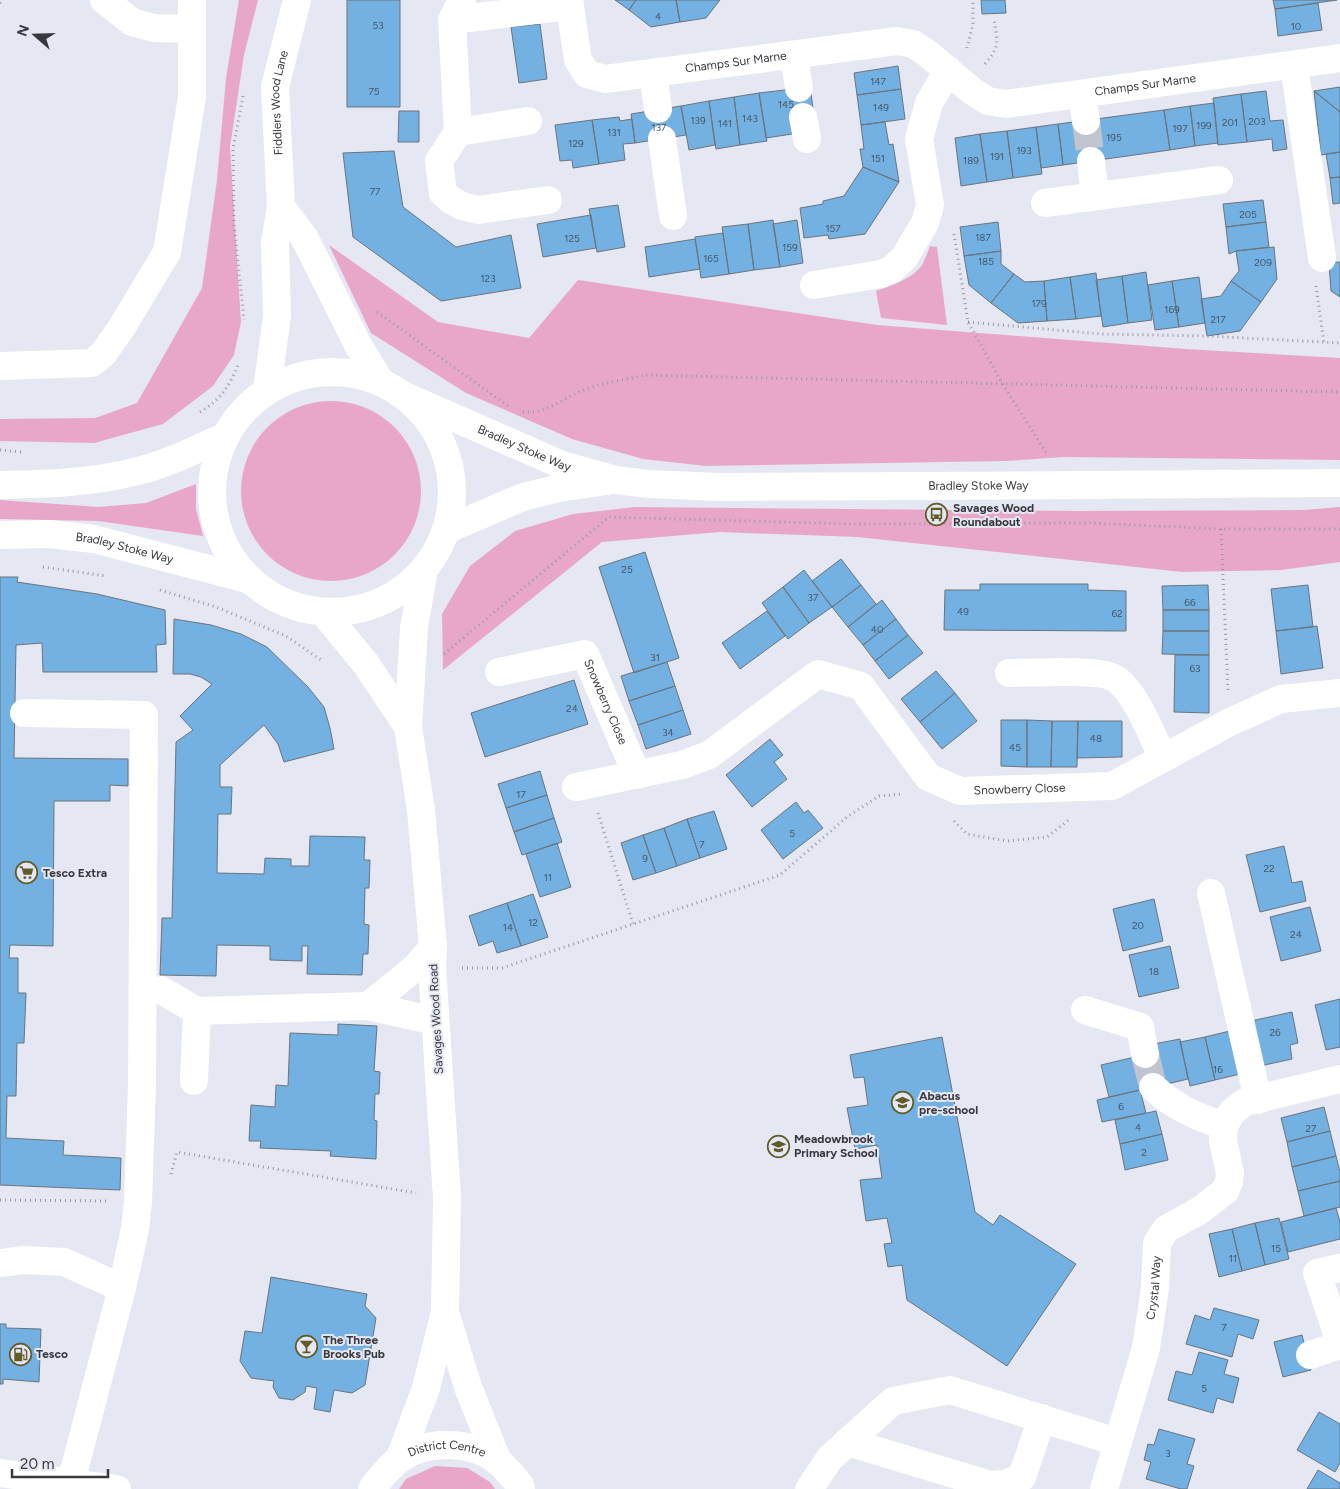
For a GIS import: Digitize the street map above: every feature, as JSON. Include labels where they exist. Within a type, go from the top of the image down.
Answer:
[{"type":"street","points":[[104,0],[132,22],[154,28],[191,30]]},
{"type":"street","points":[[0,366],[92,363],[103,354],[122,327],[166,252],[192,97],[192,0]]},
{"type":"street","name":"Fiddlers Wood Lane","points":[[266,390],[277,316],[275,242],[281,208],[275,87],[297,0]]},
{"type":"street","name":"Champs Sur Marne","points":[[458,132],[457,10],[570,3],[578,60],[587,74],[605,80],[897,41],[913,44],[927,53],[972,91],[988,101],[1006,104],[1084,108],[1294,64],[1340,58]]},
{"type":"street","points":[[794,55],[798,88]]},
{"type":"street","points":[[1294,64],[1322,258]]},
{"type":"street","points":[[653,73],[658,110]]},
{"type":"street","points":[[814,285],[881,274],[891,270],[904,258],[925,223],[930,205],[919,139],[929,103],[957,77]]},
{"type":"street","points":[[528,121],[458,132],[438,161],[443,193],[462,206],[478,210],[548,200]]},
{"type":"street","points":[[662,139],[673,216]]},
{"type":"street","points":[[1091,161],[1095,196]]},
{"type":"street","points":[[1045,203],[1219,180]]},
{"type":"street","points":[[281,208],[304,238],[358,345],[380,381]]},
{"type":"street","points":[[322,371],[352,372],[380,381],[407,397],[429,420],[444,447],[452,477],[452,504],[446,530],[437,550],[424,569],[408,586],[369,607],[324,613],[296,608],[270,596],[247,578],[225,548],[213,512],[212,474],[224,438],[242,411],[266,390],[293,377],[322,371]]},
{"type":"street","name":"Bradley Stoke Way","points":[[407,397],[562,465],[616,480],[648,484],[719,486],[1090,486],[1340,483]]},
{"type":"street","points":[[0,485],[71,484],[138,471],[224,438]]},
{"type":"street","name":"Bradley Stoke Way","points":[[446,530],[523,497],[559,488],[616,480]]},
{"type":"street","name":"Bradley Stoke Way","points":[[0,535],[50,534],[94,539],[247,578]]},
{"type":"street","name":"Savages Wood Road","points":[[400,1458],[426,1388],[445,1312],[447,1198],[432,957],[421,810],[408,727],[414,628],[424,569]]},
{"type":"street","name":"Savages Wood Road","points":[[324,613],[366,664],[408,727]]},
{"type":"street","name":"Snowberry Close","points":[[499,672],[585,654],[637,775]]},
{"type":"street","points":[[1009,672],[1099,673],[1115,678],[1124,687],[1140,710],[1163,758]]},
{"type":"street","name":"Snowberry Close","points":[[582,785],[682,766],[709,755],[818,674],[862,686],[928,777],[960,791],[1112,786],[1230,722],[1281,699],[1340,693]]},
{"type":"street","points":[[24,713],[144,715],[142,1084],[138,1202],[135,1229],[122,1288],[71,1482]]},
{"type":"street","points":[[1211,893],[1258,1100]]},
{"type":"street","points":[[368,1006],[416,967],[432,957]]},
{"type":"street","points":[[161,990],[197,1010],[368,1006],[435,1021]]},
{"type":"street","points":[[194,1081],[197,1010]]},
{"type":"street","points":[[1085,1010],[1140,1027],[1144,1054]]},
{"type":"street","points":[[1153,1087],[1165,1099],[1187,1111],[1224,1126],[1232,1112],[1245,1102],[1340,1079]]},
{"type":"street","name":"Crystal Way","points":[[1104,1489],[1146,1348],[1155,1288],[1157,1243],[1166,1229],[1198,1211],[1225,1190],[1229,1182],[1230,1173],[1223,1142],[1224,1126]]},
{"type":"street","points":[[0,1263],[23,1260],[64,1262],[122,1288]]},
{"type":"street","points":[[1310,1355],[1340,1344],[1317,1273],[1340,1268]]},
{"type":"street","name":"Savages Wood Road","points":[[445,1312],[468,1387],[498,1462]]},
{"type":"street","points":[[809,1489],[830,1458],[893,1401],[950,1390],[1117,1442]]},
{"type":"street","points":[[848,1442],[990,1485],[1005,1484],[1022,1477],[1042,1418]]},
{"type":"street","name":"District Centre","points":[[370,1489],[400,1458],[424,1448],[450,1445],[476,1449],[498,1462],[525,1488]]},
{"type":"street","points":[[0,1473],[117,1489]]},
{"type":"path","points":[[0,3],[3,0]]},
{"type":"path","points":[[957,77],[970,40],[973,24],[973,0]]},
{"type":"path","points":[[957,77],[994,52],[997,45],[994,19]]},
{"type":"path","points":[[243,94],[233,149],[234,224],[245,328]]},
{"type":"path","points":[[953,226],[968,322],[1002,383],[1047,454]]},
{"type":"path","points":[[1322,258],[1313,259],[1324,343]]},
{"type":"path","points":[[375,310],[515,411],[529,413],[546,408],[582,391],[645,375],[1340,392]]},
{"type":"path","points":[[968,322],[1100,334],[1207,336],[1340,343]]},
{"type":"path","points":[[193,417],[210,406],[229,386],[241,358]]},
{"type":"path","points":[[0,450],[28,452]]},
{"type":"path","points":[[609,517],[850,524],[1090,523],[1222,529],[1340,529]]},
{"type":"path","points":[[1222,529],[1230,722]]},
{"type":"path","points":[[582,785],[633,924]]},
{"type":"path","points":[[432,957],[502,968],[780,875],[847,817],[879,796],[909,794]]},
{"type":"path","points":[[948,816],[968,834],[1007,841],[1047,837],[1076,814]]},
{"type":"path","points":[[170,1177],[177,1152],[447,1198]]},
{"type":"path","points":[[0,1200],[138,1202]]},
{"type":"shaded area","points":[[239,0],[258,0],[244,55],[230,147],[241,322],[234,355],[213,386],[163,424],[94,443],[0,441],[0,419],[95,418],[137,403],[202,288],[217,180],[226,78]]},
{"type":"shaded area","points":[[329,245],[438,322],[529,338],[578,280],[877,325],[1186,349],[1340,358],[1340,460],[1064,457],[1006,461],[706,466],[643,459],[572,439],[466,393],[371,333]]},
{"type":"shaded area","points":[[930,246],[937,247],[947,325],[881,318],[876,291],[901,281],[918,270]]},
{"type":"shaded area","points":[[340,401],[349,402],[374,411],[395,427],[411,448],[420,473],[420,509],[411,534],[395,555],[374,571],[366,574],[349,580],[322,581],[313,580],[288,571],[261,548],[251,534],[242,509],[241,482],[242,473],[251,448],[274,421],[288,411],[313,402]]},
{"type":"shaded area","points":[[196,484],[196,509],[203,536],[98,521],[0,519],[0,500],[99,507],[146,503]]},
{"type":"shaded area","points":[[635,507],[1079,511],[1303,510],[1340,507],[1340,562],[1281,570],[1182,572],[857,537],[719,532],[602,542],[443,670],[442,614],[470,566],[515,531],[573,514]]},
{"type":"shaded area","points":[[435,1466],[467,1468],[490,1482],[495,1489],[399,1489],[406,1479]]},
{"type":"building","points":[[347,0],[400,0],[400,107],[347,107]]},
{"type":"building","points":[[615,0],[636,0],[629,10]]},
{"type":"building","points":[[636,0],[676,0],[680,22],[651,27],[629,10]]},
{"type":"building","points":[[676,0],[720,0],[706,18],[680,22]]},
{"type":"building","points":[[981,0],[1005,0],[1006,13],[982,14]]},
{"type":"building","points":[[1273,0],[1337,0],[1275,9]]},
{"type":"building","points":[[1318,3],[1322,30],[1278,36],[1275,9]]},
{"type":"building","points":[[540,24],[547,79],[519,83],[511,27]]},
{"type":"building","points":[[898,66],[901,89],[857,95],[854,73]]},
{"type":"building","points":[[810,87],[814,115],[790,119],[792,134],[766,138],[759,93]]},
{"type":"building","points":[[1340,87],[1340,112],[1314,91]]},
{"type":"building","points":[[901,89],[905,119],[861,125],[857,95]]},
{"type":"building","points":[[1266,91],[1270,121],[1283,120],[1287,149],[1273,151],[1272,139],[1247,142],[1241,94]]},
{"type":"building","points":[[1314,91],[1340,112],[1340,152],[1321,155]]},
{"type":"building","points":[[759,93],[767,141],[740,145],[734,97]]},
{"type":"building","points":[[1241,94],[1247,142],[1218,145],[1213,98]]},
{"type":"building","points":[[734,97],[740,145],[716,149],[709,101]]},
{"type":"building","points":[[709,101],[715,145],[689,150],[681,106]]},
{"type":"building","points":[[1214,103],[1218,143],[1195,146],[1190,106]]},
{"type":"building","points":[[681,106],[686,135],[635,143],[631,114]]},
{"type":"building","points":[[1190,106],[1195,146],[1170,150],[1164,110]]},
{"type":"building","points":[[1164,110],[1170,150],[1063,165],[1058,124]]},
{"type":"building","points":[[399,111],[419,111],[419,142],[398,142]]},
{"type":"building","points":[[619,117],[620,121],[632,119],[635,143],[623,144],[625,160],[599,164],[592,120]]},
{"type":"building","points":[[592,120],[599,164],[573,168],[572,160],[560,161],[555,125]]},
{"type":"building","points":[[885,122],[889,145],[893,144],[899,182],[863,167],[860,149],[864,149],[861,125]]},
{"type":"building","points":[[1058,124],[1063,165],[1041,168],[1036,127]]},
{"type":"building","points":[[1036,127],[1042,174],[1013,178],[1007,131]]},
{"type":"building","points":[[1007,131],[1013,178],[987,182],[980,134]]},
{"type":"building","points":[[980,134],[987,182],[961,186],[955,138]]},
{"type":"building","points":[[394,151],[403,207],[456,247],[511,235],[521,288],[441,301],[353,237],[343,153]]},
{"type":"building","points":[[1340,152],[1340,177],[1330,178],[1326,154]]},
{"type":"building","points":[[863,167],[899,182],[865,234],[829,239],[828,235],[804,238],[800,208],[823,204],[823,201],[844,196]]},
{"type":"building","points":[[1340,177],[1340,203],[1333,204],[1330,178]]},
{"type":"building","points":[[1263,200],[1266,222],[1226,227],[1223,204]]},
{"type":"building","points":[[618,205],[625,247],[597,252],[589,209]]},
{"type":"building","points":[[591,215],[596,248],[543,257],[537,224]]},
{"type":"building","points":[[773,220],[780,267],[754,270],[748,224]]},
{"type":"building","points":[[797,220],[803,263],[780,267],[773,224]]},
{"type":"building","points":[[998,222],[1001,251],[964,256],[960,227]]},
{"type":"building","points":[[1266,222],[1269,247],[1236,251],[1229,254],[1226,227]]},
{"type":"building","points":[[748,224],[754,270],[729,274],[722,227]]},
{"type":"building","points":[[723,233],[729,274],[701,278],[695,237]]},
{"type":"building","points":[[695,239],[700,269],[649,277],[645,247]]},
{"type":"building","points":[[1274,247],[1277,279],[1261,302],[1231,281],[1239,271],[1236,251]]},
{"type":"building","points":[[1001,251],[1001,264],[1014,274],[991,303],[969,285],[964,256]]},
{"type":"building","points":[[1340,262],[1340,297],[1331,291],[1329,263]]},
{"type":"building","points":[[1146,272],[1152,320],[1128,323],[1122,276]]},
{"type":"building","points":[[1096,273],[1101,316],[1076,319],[1070,277]]},
{"type":"building","points":[[1014,274],[1025,282],[1044,281],[1047,321],[1018,323],[991,303]]},
{"type":"building","points":[[1122,276],[1128,323],[1103,327],[1096,280]]},
{"type":"building","points":[[1070,277],[1076,319],[1047,321],[1044,281]]},
{"type":"building","points":[[1199,277],[1205,323],[1179,327],[1172,281]]},
{"type":"building","points":[[1172,281],[1179,327],[1155,330],[1148,285]]},
{"type":"building","points":[[1231,281],[1261,302],[1240,331],[1207,336],[1201,299],[1221,296]]},
{"type":"building","points":[[645,552],[679,658],[634,673],[599,567]]},
{"type":"building","points":[[841,559],[861,585],[832,607],[812,581]]},
{"type":"building","points":[[804,570],[832,607],[809,623],[783,587]]},
{"type":"building","name":"Tesco Extra","points":[[0,577],[18,577],[17,582],[97,594],[165,610],[166,644],[156,645],[157,672],[43,672],[42,643],[16,645],[14,758],[128,759],[128,786],[110,785],[110,801],[54,801],[53,946],[10,945],[9,958],[18,958],[18,993],[26,993],[24,1043],[17,1043],[16,1096],[7,1096],[6,1138],[64,1141],[63,1155],[121,1158],[120,1190],[0,1185]]},
{"type":"building","points":[[980,584],[1088,584],[1088,590],[1126,591],[1126,631],[944,630],[945,590],[980,590]]},
{"type":"building","points":[[861,585],[876,604],[848,627],[832,607]]},
{"type":"building","points":[[1208,585],[1209,610],[1163,610],[1162,586]]},
{"type":"building","points":[[1308,585],[1313,627],[1276,631],[1271,589]]},
{"type":"building","points":[[783,587],[809,623],[788,639],[762,603]]},
{"type":"building","points":[[882,600],[896,619],[863,645],[848,627]]},
{"type":"building","points":[[1163,610],[1209,610],[1209,631],[1163,631]]},
{"type":"building","points":[[767,611],[785,636],[740,669],[722,643]]},
{"type":"building","points":[[174,619],[211,625],[241,634],[267,647],[308,687],[324,707],[334,749],[284,762],[278,744],[264,725],[220,765],[220,787],[232,787],[231,814],[218,814],[217,873],[264,874],[265,858],[291,859],[291,866],[309,866],[310,836],[365,837],[364,860],[370,860],[369,888],[365,888],[364,924],[369,925],[368,954],[363,954],[362,975],[307,974],[308,946],[302,946],[302,961],[270,960],[270,946],[217,945],[216,976],[160,975],[162,918],[172,918],[176,742],[193,730],[180,716],[212,684],[201,677],[190,674],[173,674]]},
{"type":"building","points":[[896,619],[908,635],[875,661],[863,645]]},
{"type":"building","points":[[1317,626],[1323,668],[1281,674],[1276,631]]},
{"type":"building","points":[[1163,631],[1209,631],[1209,655],[1162,654]]},
{"type":"building","points":[[908,635],[923,653],[889,679],[875,661]]},
{"type":"building","points":[[1175,655],[1209,655],[1209,713],[1174,712]]},
{"type":"building","points":[[667,662],[675,686],[629,701],[621,676]]},
{"type":"building","points":[[936,671],[955,693],[920,722],[901,699]]},
{"type":"building","points":[[574,680],[588,724],[485,757],[471,713]]},
{"type":"building","points":[[675,686],[683,710],[638,725],[629,701]]},
{"type":"building","points":[[955,693],[977,721],[942,749],[920,722]]},
{"type":"building","points":[[683,710],[691,734],[646,749],[638,725]]},
{"type":"building","points":[[1001,720],[1027,720],[1027,767],[1001,766]]},
{"type":"building","points":[[1027,720],[1052,721],[1051,767],[1027,767]]},
{"type":"building","points":[[1052,721],[1078,721],[1077,767],[1051,767]]},
{"type":"building","points":[[1078,721],[1122,721],[1122,757],[1077,758]]},
{"type":"building","points":[[770,739],[783,755],[774,762],[787,779],[752,807],[726,775]]},
{"type":"building","points":[[540,771],[547,795],[506,808],[498,784]]},
{"type":"building","points":[[547,795],[554,818],[514,832],[506,808]]},
{"type":"building","points":[[796,802],[804,813],[808,810],[823,828],[783,859],[761,830]]},
{"type":"building","points":[[714,811],[727,849],[700,858],[687,819]]},
{"type":"building","points":[[554,818],[562,842],[522,855],[514,832]]},
{"type":"building","points":[[687,819],[700,858],[677,866],[664,828]]},
{"type":"building","points":[[664,828],[677,866],[656,873],[643,835]]},
{"type":"building","points":[[643,835],[656,873],[633,880],[621,843]]},
{"type":"building","points":[[557,843],[571,887],[540,897],[526,854]]},
{"type":"building","points":[[1284,846],[1292,883],[1302,881],[1306,901],[1260,912],[1246,855]]},
{"type":"building","points":[[533,894],[548,937],[521,946],[507,903]]},
{"type":"building","points":[[1154,899],[1163,941],[1123,951],[1113,909]]},
{"type":"building","points":[[507,903],[521,946],[497,953],[493,941],[479,946],[469,916]]},
{"type":"building","points":[[1310,907],[1321,951],[1281,961],[1270,917]]},
{"type":"building","points":[[1170,946],[1179,988],[1139,997],[1129,955]]},
{"type":"building","points":[[1340,999],[1340,1047],[1326,1050],[1315,1005]]},
{"type":"building","points":[[1292,1012],[1298,1043],[1290,1045],[1292,1059],[1260,1066],[1251,1021]]},
{"type":"building","points":[[338,1024],[377,1026],[374,1071],[380,1072],[379,1094],[375,1094],[374,1120],[377,1121],[376,1159],[330,1156],[331,1151],[260,1148],[261,1141],[249,1141],[251,1105],[275,1107],[276,1085],[288,1086],[290,1033],[338,1035]]},
{"type":"building","points":[[1230,1031],[1240,1074],[1215,1080],[1205,1037]]},
{"type":"building","points":[[942,1037],[975,1212],[993,1225],[1000,1215],[1076,1264],[1007,1366],[907,1300],[902,1265],[888,1267],[884,1244],[892,1243],[887,1218],[866,1221],[860,1180],[882,1178],[877,1145],[855,1149],[847,1108],[868,1105],[864,1077],[854,1078],[850,1055]]},
{"type":"building","points":[[1205,1037],[1215,1080],[1190,1086],[1180,1042]]},
{"type":"building","points":[[1180,1039],[1188,1079],[1163,1085],[1154,1044]]},
{"type":"building","points":[[1156,1052],[1163,1085],[1109,1097],[1101,1065]]},
{"type":"building","points":[[1140,1090],[1146,1113],[1102,1122],[1097,1100]]},
{"type":"building","points":[[1324,1107],[1330,1131],[1287,1142],[1281,1118]]},
{"type":"building","points":[[1156,1111],[1162,1134],[1120,1144],[1115,1120]]},
{"type":"building","points":[[1330,1131],[1336,1156],[1292,1167],[1287,1142]]},
{"type":"building","points":[[1162,1134],[1168,1160],[1125,1170],[1120,1144]]},
{"type":"building","points":[[1336,1156],[1340,1181],[1298,1191],[1292,1167]]},
{"type":"building","points":[[1340,1181],[1340,1207],[1304,1216],[1298,1191]]},
{"type":"building","points":[[1336,1208],[1340,1222],[1340,1239],[1288,1252],[1281,1222]]},
{"type":"building","points":[[1279,1218],[1289,1259],[1265,1265],[1255,1223]]},
{"type":"building","points":[[1255,1223],[1265,1265],[1242,1271],[1232,1229]]},
{"type":"building","points":[[1232,1229],[1242,1271],[1219,1277],[1209,1234]]},
{"type":"building","name":"The Three Brooks Pub","points":[[271,1277],[367,1294],[365,1306],[376,1318],[365,1385],[352,1393],[334,1390],[330,1412],[314,1409],[317,1388],[306,1386],[305,1392],[293,1400],[279,1398],[273,1387],[274,1381],[251,1378],[240,1361],[245,1331],[262,1333]]},
{"type":"building","points":[[1214,1308],[1259,1320],[1253,1339],[1238,1334],[1232,1357],[1186,1344],[1195,1315],[1210,1320]]},
{"type":"building","name":"Tesco","points":[[0,1324],[6,1324],[6,1328],[41,1329],[39,1382],[3,1379],[3,1384],[0,1384]]},
{"type":"building","points":[[1302,1335],[1311,1370],[1283,1377],[1274,1342]]},
{"type":"building","points":[[1199,1352],[1228,1360],[1224,1374],[1239,1378],[1233,1403],[1217,1398],[1213,1413],[1168,1400],[1176,1371],[1192,1375]]},
{"type":"building","points":[[1319,1412],[1340,1424],[1340,1463],[1335,1472],[1297,1450]]},
{"type":"building","points":[[1159,1429],[1195,1439],[1187,1464],[1194,1466],[1187,1489],[1146,1479],[1151,1462],[1144,1460],[1148,1444],[1154,1445]]},
{"type":"building","points":[[1318,1470],[1340,1483],[1340,1489],[1307,1489]]},
{"type":"tunnel","points":[[1086,121],[1091,161]]},
{"type":"tunnel","points":[[1145,1054],[1153,1087]]},
{"type":"place","name":"Savages Wood Roundabout","points":[[937,515]]},
{"type":"place","name":"Tesco Extra","points":[[27,873]]},
{"type":"place","name":"Abacus pre-school","points":[[903,1103]]},
{"type":"place","name":"Meadowbrook Primary School","points":[[778,1146]]},
{"type":"place","name":"The Three Brooks Pub","points":[[307,1347]]},
{"type":"place","name":"Tesco","points":[[20,1354]]}]
